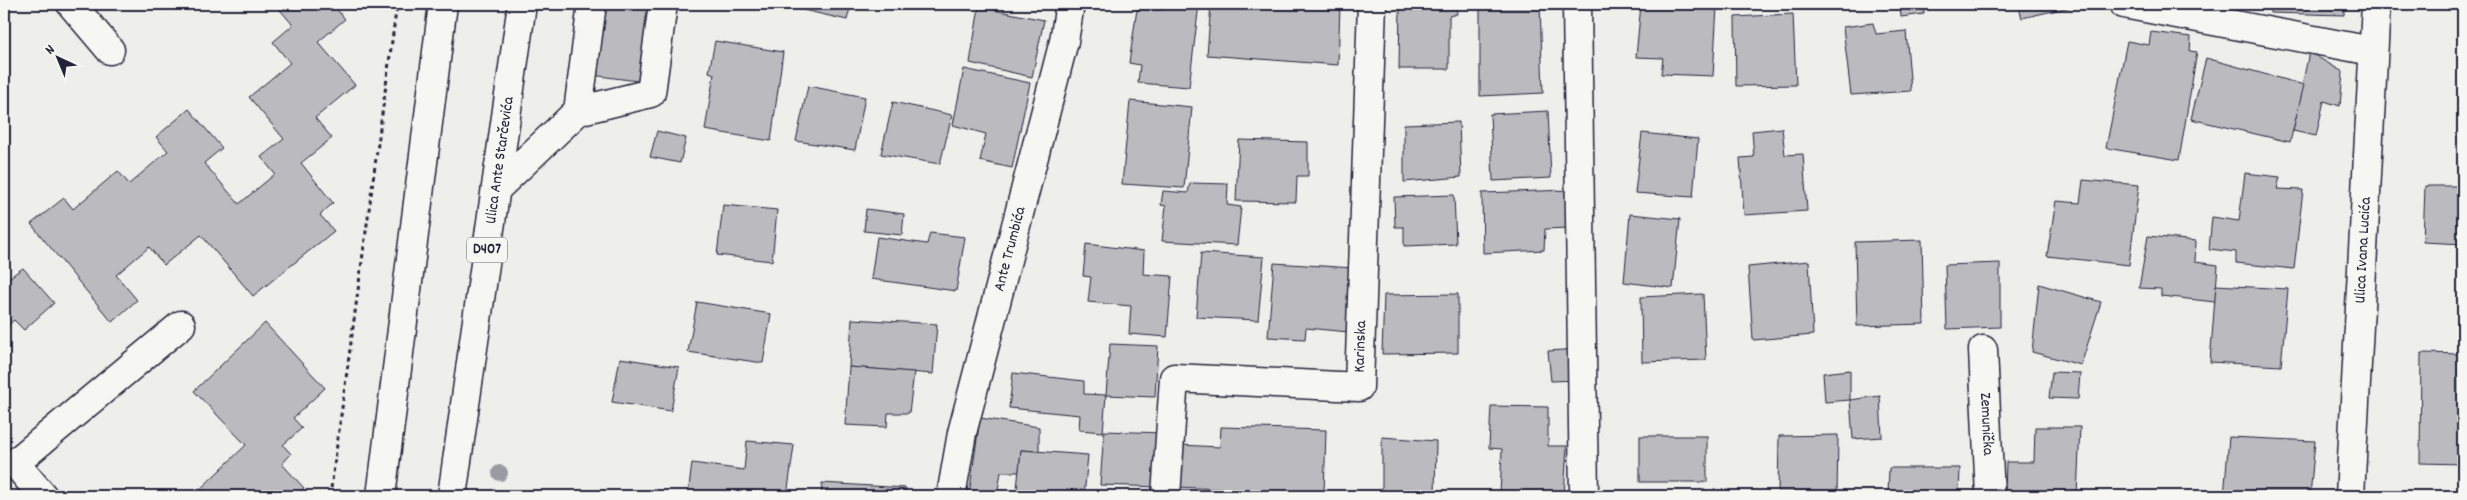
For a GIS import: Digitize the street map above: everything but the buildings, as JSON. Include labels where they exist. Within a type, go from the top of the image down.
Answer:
[{"type":"street","points":[[71,4],[110,50]]},
{"type":"street","points":[[381,496],[443,4]]},
{"type":"street","name":"Ulica Ante Starčevića","points":[[452,496],[522,4]]},
{"type":"street","points":[[578,111],[592,4]]},
{"type":"street","points":[[496,188],[578,111],[651,94],[663,4]]},
{"type":"street","name":"Ante Trumbića","points":[[951,496],[962,433],[1064,41],[1070,4]]},
{"type":"street","name":"Karinska","points":[[1166,496],[1174,378],[1359,387],[1372,4]]},
{"type":"street","points":[[1577,4],[1584,496]]},
{"type":"street","points":[[2124,4],[2372,50]]},
{"type":"street","name":"Ulica Ivana Lucića","points":[[2350,496],[2372,50],[2376,4]]},
{"type":"street","points":[[43,496],[9,462],[181,325]]},
{"type":"street","name":"Zemunička","points":[[1983,350],[1990,496]]},
{"type":"path","points":[[330,496],[397,4]]}]
